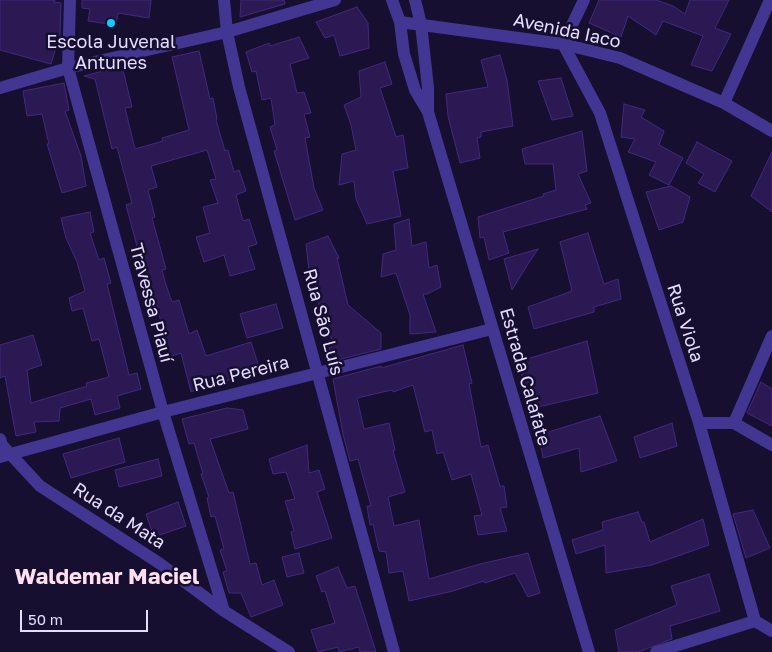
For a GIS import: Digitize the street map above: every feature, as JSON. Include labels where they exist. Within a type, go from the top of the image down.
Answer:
[{"type":"street","name":"Travessa Piauí","points":[[70,0],[68,68],[163,412],[224,611]]},
{"type":"street","name":"Rua São Luís","points":[[224,0],[226,32],[239,87],[394,652]]},
{"type":"street","points":[[0,88],[68,68],[226,32],[335,0]]},
{"type":"street","name":"Estrada Calafate","points":[[392,0],[400,22],[404,54],[415,90],[428,112],[589,652]]},
{"type":"street","name":"Estrada Calafate","points":[[415,0],[421,24],[428,88],[428,112]]},
{"type":"street","points":[[563,44],[584,0]]},
{"type":"street","points":[[724,104],[770,0]]},
{"type":"street","name":"Avenida Iaco","points":[[400,22],[563,44],[620,58],[724,104],[772,131]]},
{"type":"street","name":"Rua Viola","points":[[563,44],[600,113],[699,423],[755,621]]},
{"type":"street","name":"Rua Pereira","points":[[5,455],[163,412],[492,329]]},
{"type":"street","points":[[734,423],[772,336]]},
{"type":"street","points":[[699,423],[734,423],[772,445]]},
{"type":"street","name":"Rua da Mata","points":[[0,439],[5,455],[40,486],[159,564],[224,611],[289,652]]},
{"type":"street","points":[[656,652],[755,621],[772,631]]},
{"type":"building","points":[[0,0],[55,0],[54,2],[61,3],[60,35],[51,64],[0,50]]},
{"type":"building","points":[[82,0],[151,0],[149,18],[118,13],[116,25],[88,21],[90,9],[82,8]]},
{"type":"building","points":[[241,0],[284,0],[285,4],[240,17]]},
{"type":"building","points":[[599,0],[656,0],[673,6],[685,14],[690,0],[729,0],[715,28],[731,34],[712,71],[691,65],[703,36],[663,21],[656,35],[628,16],[621,37],[589,23]]},
{"type":"building","points":[[357,7],[368,23],[369,48],[340,56],[334,35],[325,38],[316,22]]},
{"type":"building","points":[[299,37],[309,58],[290,64],[297,93],[304,92],[311,113],[304,114],[310,137],[305,138],[314,188],[323,210],[295,220],[274,151],[277,150],[270,127],[275,125],[271,98],[262,100],[256,71],[252,72],[246,52],[269,43],[270,46]]},
{"type":"building","points":[[199,51],[210,99],[213,98],[216,120],[225,151],[228,150],[234,172],[239,170],[246,191],[236,195],[243,221],[249,219],[257,244],[248,247],[255,269],[230,276],[224,255],[204,262],[196,237],[210,233],[203,207],[218,203],[210,180],[216,179],[207,150],[151,166],[157,187],[148,190],[155,217],[152,218],[166,269],[162,270],[166,285],[172,302],[179,300],[189,334],[197,330],[206,356],[251,342],[260,370],[191,392],[181,353],[166,358],[161,344],[166,342],[157,306],[147,274],[139,276],[133,251],[138,250],[126,205],[132,203],[117,147],[112,149],[95,79],[84,76],[122,66],[132,107],[125,108],[135,149],[163,141],[162,138],[189,130],[172,57]]},
{"type":"building","points":[[500,55],[507,80],[513,126],[481,132],[481,137],[477,138],[480,158],[460,163],[448,116],[446,94],[488,87],[481,60]]},
{"type":"building","points":[[385,62],[392,84],[380,88],[396,137],[403,135],[408,168],[393,171],[401,216],[367,224],[356,199],[354,181],[339,185],[342,154],[356,150],[351,125],[344,105],[361,97],[359,71]]},
{"type":"building","points":[[561,78],[573,116],[552,120],[538,81]]},
{"type":"building","points":[[64,83],[69,110],[65,111],[81,156],[86,186],[62,193],[47,144],[49,144],[42,114],[27,116],[23,91]]},
{"type":"building","points":[[624,104],[645,110],[641,117],[664,131],[659,145],[683,158],[669,185],[649,175],[656,162],[628,152],[635,139],[621,137]]},
{"type":"building","points":[[582,131],[587,171],[578,174],[591,203],[585,205],[587,209],[503,232],[509,253],[489,260],[484,237],[480,238],[478,217],[544,196],[543,194],[556,190],[553,164],[525,164],[522,149]]},
{"type":"building","points":[[697,142],[732,161],[715,192],[698,183],[704,174],[686,163]]},
{"type":"building","points":[[772,152],[772,212],[751,196]]},
{"type":"building","points":[[671,186],[690,197],[683,222],[659,230],[646,192]]},
{"type":"building","points":[[90,212],[94,232],[90,233],[99,260],[104,258],[111,283],[107,284],[129,375],[137,373],[141,389],[117,396],[120,408],[95,415],[91,399],[60,408],[59,421],[34,422],[36,432],[16,436],[5,376],[0,378],[0,345],[33,335],[42,365],[27,370],[31,403],[87,386],[86,383],[109,377],[99,339],[92,341],[83,308],[72,311],[69,298],[85,291],[61,218]]},
{"type":"building","points":[[409,219],[412,246],[426,242],[429,268],[437,265],[441,287],[423,294],[436,332],[410,334],[410,315],[396,273],[381,277],[383,254],[396,250],[394,224]]},
{"type":"building","points":[[588,233],[604,284],[618,279],[621,299],[594,307],[594,312],[534,329],[528,307],[572,291],[560,242]]},
{"type":"building","points":[[328,236],[339,258],[337,258],[348,305],[381,333],[381,349],[333,361],[328,343],[333,342],[317,305],[319,305],[309,271],[306,244]]},
{"type":"building","points":[[538,249],[528,264],[512,290],[504,259]]},
{"type":"building","points":[[276,304],[283,328],[247,338],[240,314]]},
{"type":"building","points":[[587,341],[598,393],[534,408],[517,362]]},
{"type":"building","points":[[463,345],[472,383],[469,384],[481,447],[488,445],[500,486],[504,486],[507,507],[500,508],[507,531],[478,535],[474,516],[482,515],[471,474],[452,480],[443,452],[437,454],[432,430],[425,432],[413,385],[393,392],[392,390],[357,398],[364,429],[389,423],[395,450],[393,451],[405,492],[388,497],[394,526],[419,520],[429,579],[480,564],[528,553],[540,593],[528,597],[515,573],[485,583],[484,581],[453,591],[409,601],[403,571],[389,573],[386,552],[379,551],[373,524],[370,525],[367,506],[371,506],[358,459],[350,461],[333,379],[381,366],[381,368]]},
{"type":"building","points":[[761,382],[772,389],[772,426],[747,413]]},
{"type":"building","points":[[227,408],[243,410],[248,429],[210,439],[229,493],[233,492],[250,564],[256,563],[262,585],[274,580],[283,605],[251,617],[241,593],[229,593],[223,572],[227,571],[220,550],[224,549],[215,516],[211,517],[207,498],[209,497],[201,474],[203,474],[194,443],[189,444],[182,419]]},
{"type":"building","points":[[600,416],[617,461],[581,472],[579,448],[543,458],[539,435]]},
{"type":"building","points":[[672,423],[677,446],[640,458],[634,437]]},
{"type":"building","points":[[119,438],[125,462],[71,478],[63,454]]},
{"type":"building","points":[[307,445],[309,473],[319,470],[325,489],[317,492],[332,538],[295,549],[291,532],[294,531],[285,501],[295,499],[286,472],[273,474],[269,459]]},
{"type":"building","points":[[158,459],[162,476],[119,487],[115,470]]},
{"type":"building","points":[[178,502],[186,526],[154,537],[146,514]]},
{"type":"building","points":[[753,510],[770,548],[746,558],[733,514]]},
{"type":"building","points":[[638,512],[642,522],[644,522],[650,542],[703,519],[709,545],[652,565],[606,573],[605,545],[576,554],[572,540],[603,530],[602,522]]},
{"type":"building","points":[[299,553],[304,573],[287,577],[282,557]]},
{"type":"building","points":[[338,567],[347,588],[355,586],[376,652],[360,652],[359,647],[339,652],[338,647],[318,652],[311,630],[335,623],[325,591],[322,592],[316,576]]},
{"type":"building","points":[[709,574],[720,611],[670,626],[672,639],[638,652],[619,652],[615,630],[677,605],[671,586]]},
{"type":"place","name":"Escola Juvenal Antunes","points":[[111,23]]},
{"type":"district","name":"Waldemar Maciel","points":[[107,577]]}]
